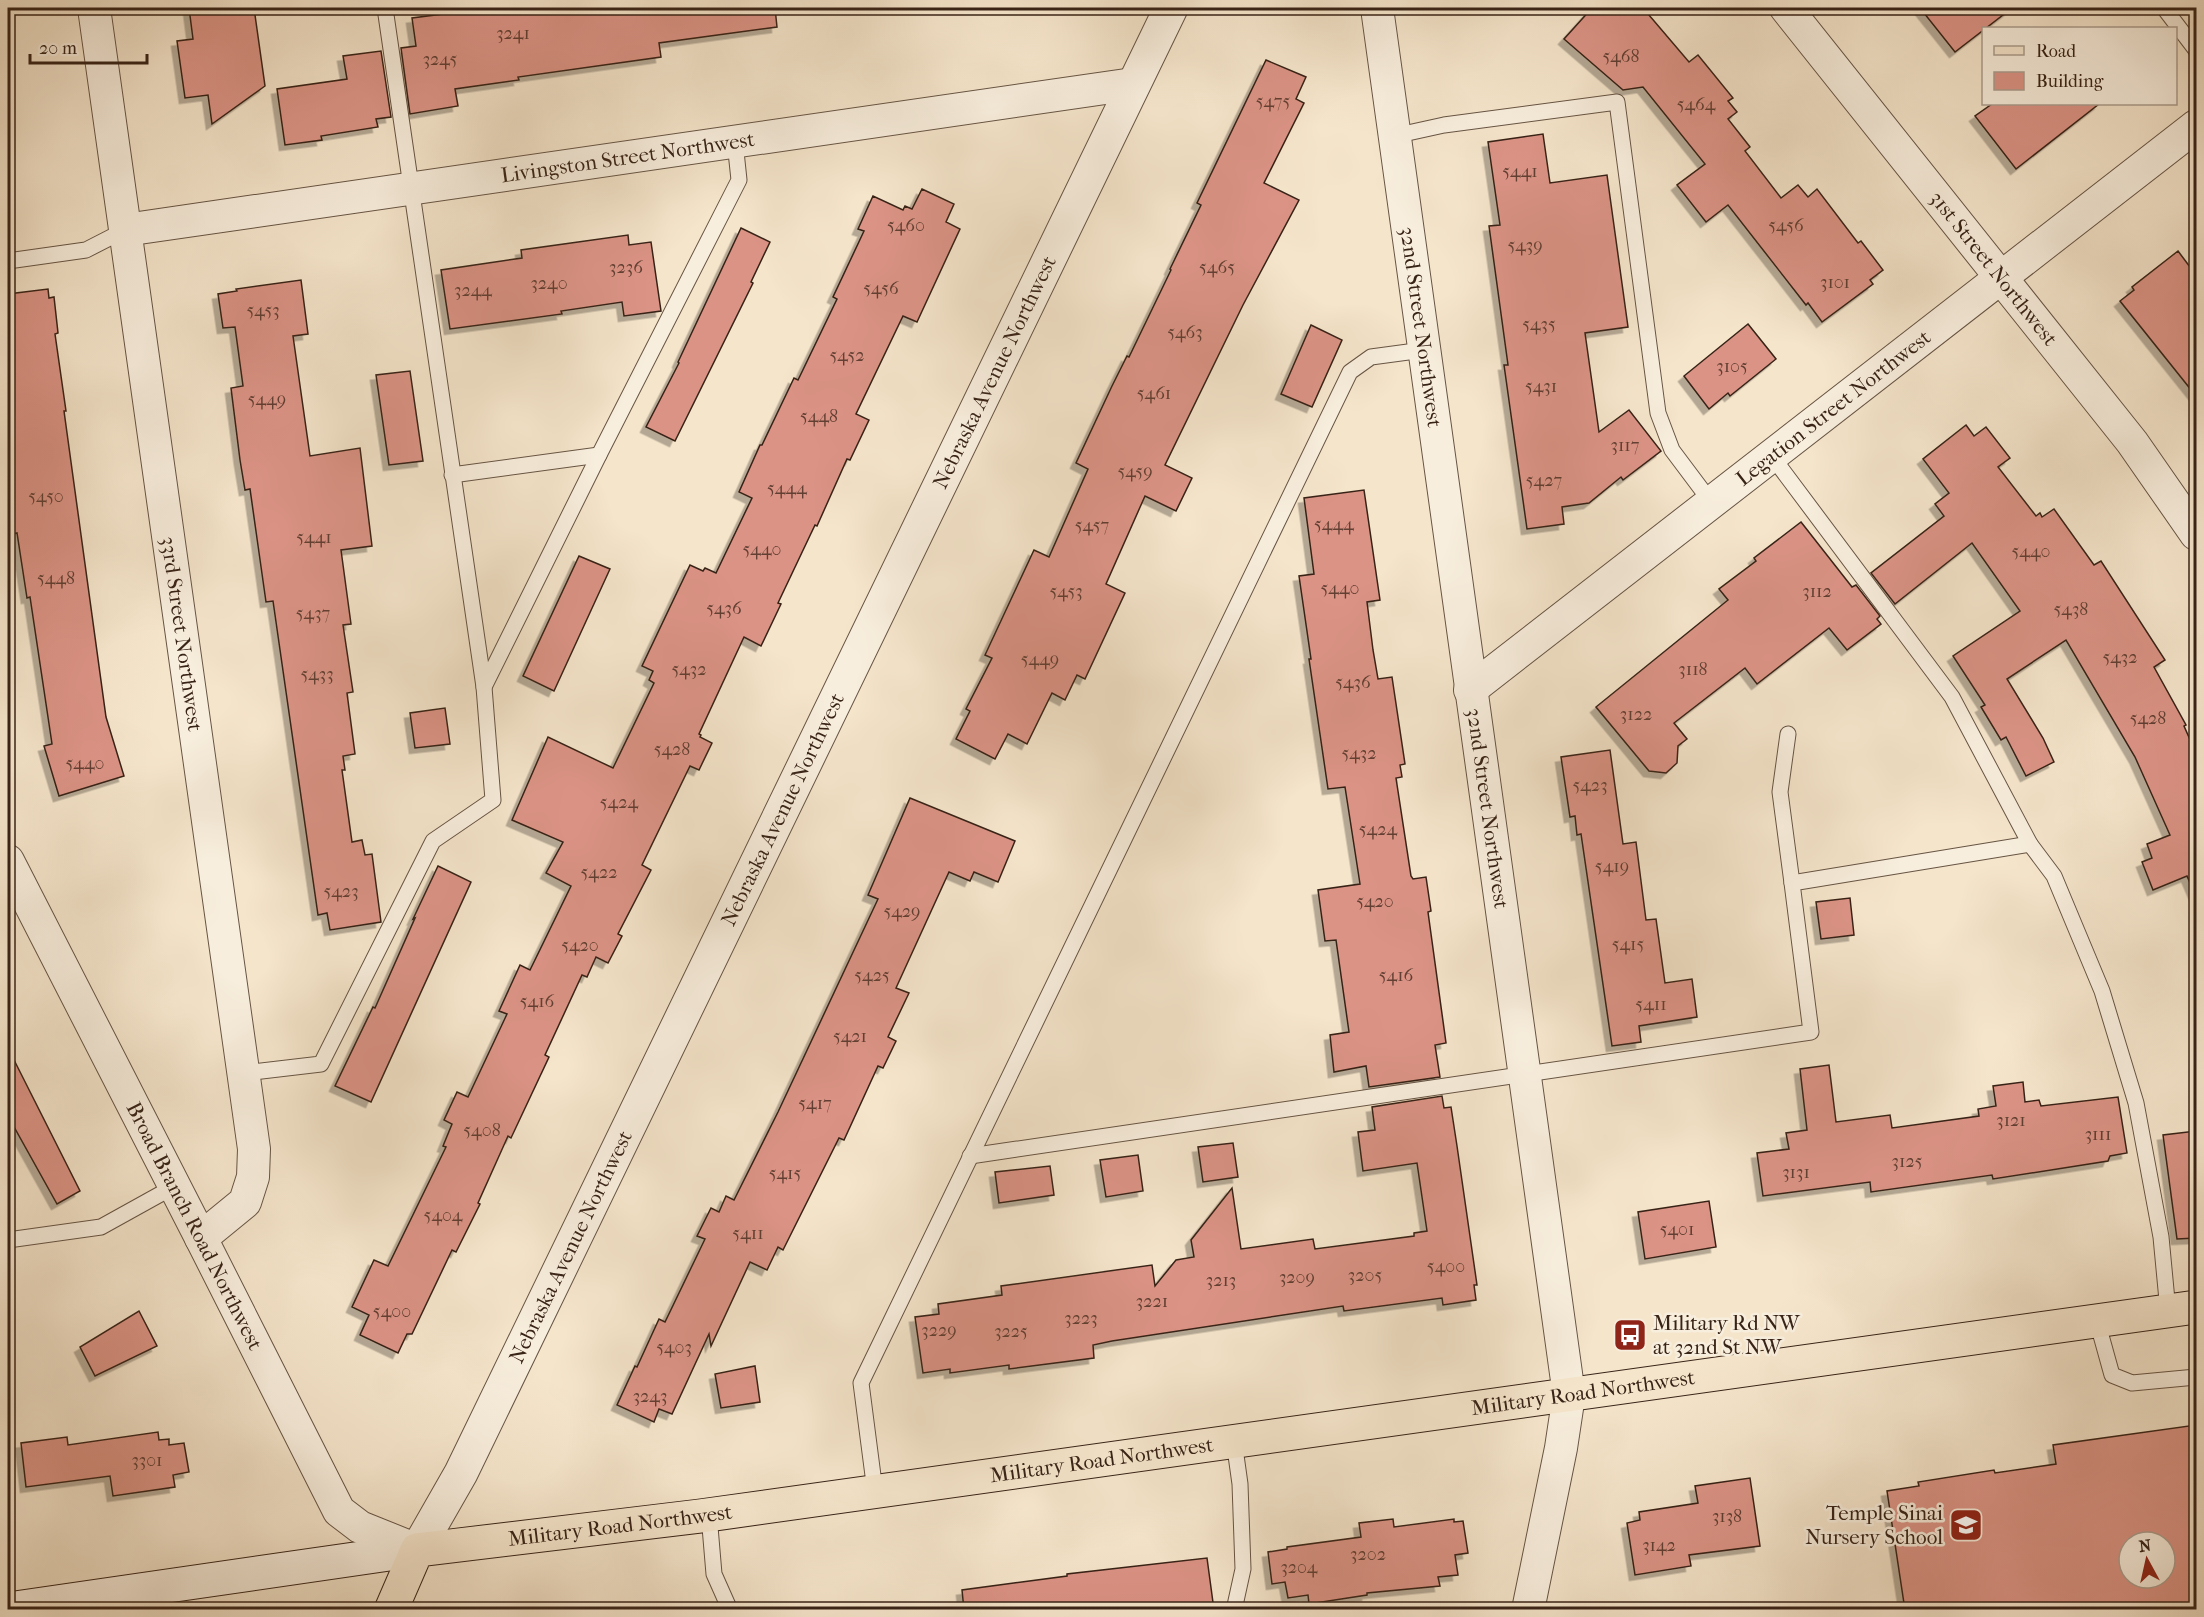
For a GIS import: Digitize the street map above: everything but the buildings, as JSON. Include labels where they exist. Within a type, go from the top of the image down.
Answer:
[{"type":"main road","name":"Military Road Northwest","points":[[417,1550],[709,1515],[2182,1309]]},
{"type":"main road","name":"Nebraska Avenue Northwest","points":[[391,1610],[417,1550]]},
{"type":"street","name":"33rd Street Northwest","points":[[94,8],[254,1149],[253,1177],[245,1202],[201,1238]]},
{"type":"street","name":"Nebraska Avenue Northwest","points":[[417,1550],[461,1473],[1171,8]]},
{"type":"street","name":"32nd Street Northwest","points":[[1377,8],[1569,1395],[1561,1448],[1528,1610]]},
{"type":"street","name":"31st Street Northwest","points":[[1786,8],[2132,442],[2196,534]]},
{"type":"street","name":"Livingston Street Northwest","points":[[125,230],[1133,84]]},
{"type":"street","name":"Legation Street Northwest","points":[[1470,690],[2196,126]]},
{"type":"street","name":"Broad Branch Road Northwest","points":[[8,861],[20,913],[175,1186],[339,1511],[360,1527],[417,1550]]},
{"type":"street","name":"Military Road Northwest","points":[[8,1609],[417,1550]]},
{"type":"lane","points":[[244,1073],[321,1064],[433,841],[493,800],[484,687],[385,8]]},
{"type":"lane","points":[[2164,8],[2196,50]]},
{"type":"lane","points":[[1394,136],[1444,125],[1617,102],[1658,413],[1672,450],[1711,502]]},
{"type":"lane","points":[[484,687],[738,180],[735,142]]},
{"type":"lane","points":[[8,261],[86,250],[125,230]]},
{"type":"lane","points":[[875,1491],[861,1383],[970,1156],[1350,372],[1371,357],[1423,350]]},
{"type":"lane","points":[[452,475],[599,455]]},
{"type":"lane","points":[[1772,455],[1952,697],[2030,844],[2054,876],[2102,991],[2133,1092],[2161,1237],[2182,1309]]},
{"type":"lane","points":[[970,1156],[1811,1032],[1780,792],[1788,734]]},
{"type":"lane","points":[[1792,884],[2030,844]]},
{"type":"lane","points":[[8,1240],[101,1227],[175,1186]]},
{"type":"lane","points":[[2097,1321],[2112,1375],[2132,1383],[2196,1377]]},
{"type":"lane","points":[[1234,1442],[1240,1484],[1243,1569],[1234,1610]]},
{"type":"lane","points":[[709,1515],[714,1574],[730,1610]]},
{"type":"place","name":"Military Rd NW at 32nd St NW","points":[[1630,1335]]},
{"type":"place","name":"Temple Sinai Nursery School","points":[[1966,1525]]}]
